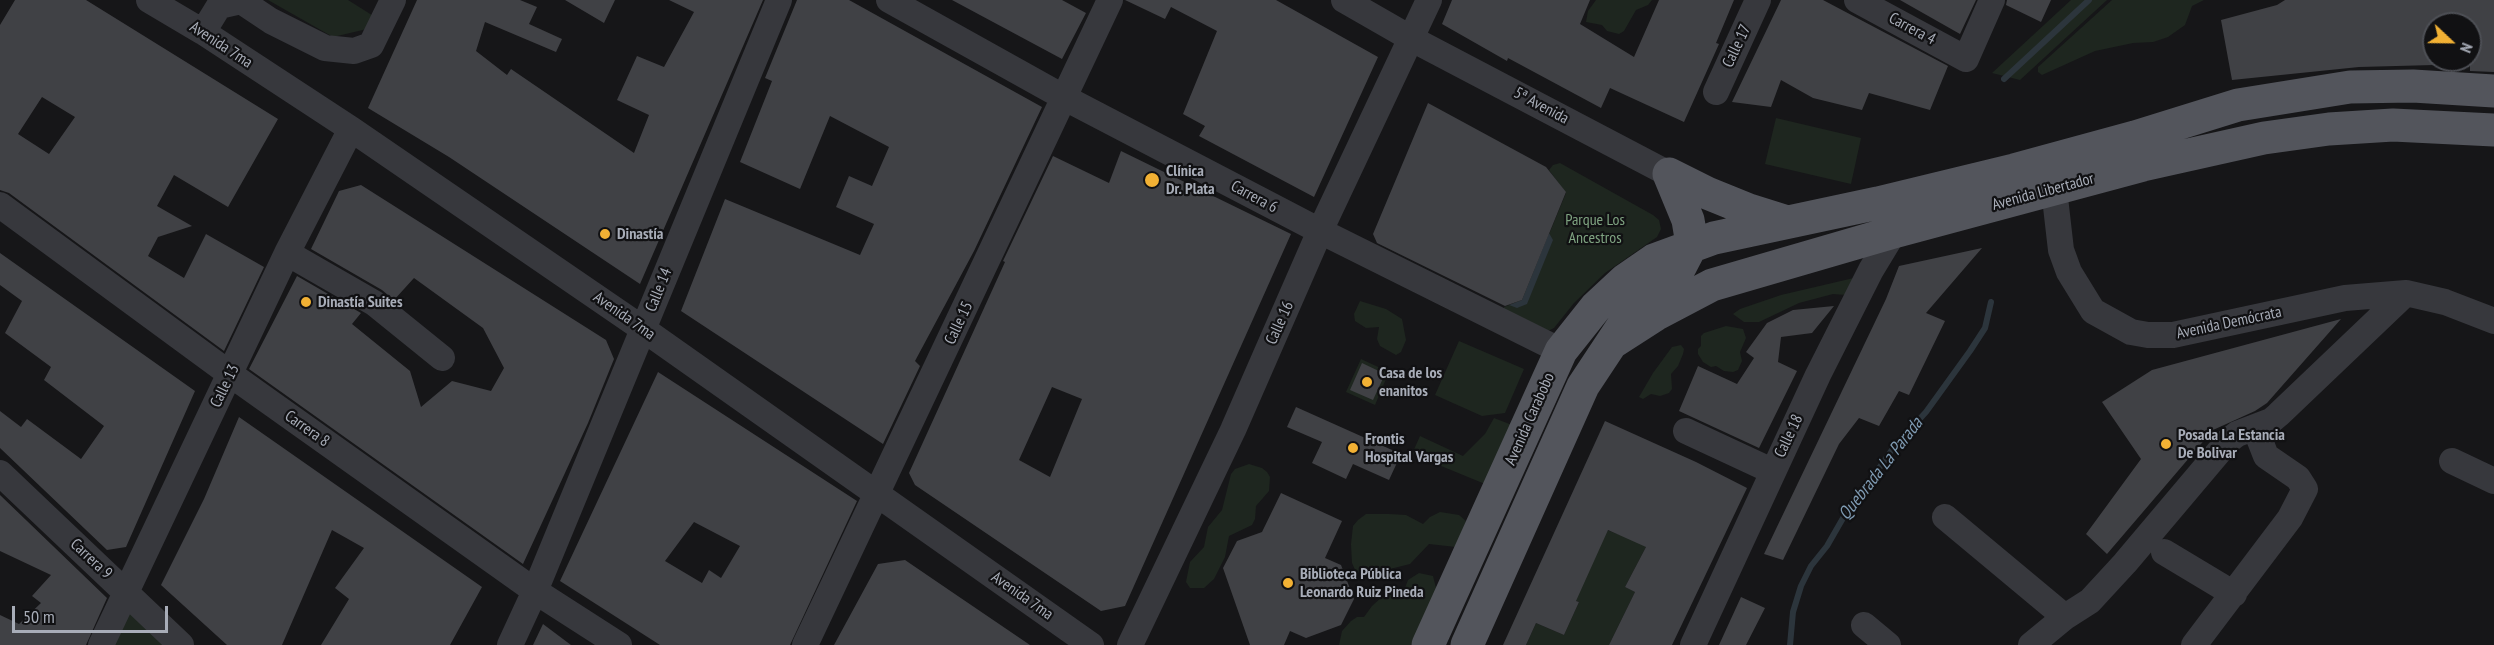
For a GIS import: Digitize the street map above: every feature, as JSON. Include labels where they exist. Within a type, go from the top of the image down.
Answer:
[{"type":"main road","name":"Avenida Libertador","points":[[1692,244],[1714,237],[2014,170],[2135,137],[2238,105],[2350,87],[2413,86],[2494,91]]},
{"type":"main road","name":"Avenida Libertador","points":[[1613,342],[1655,315],[1712,285],[1894,232],[2143,165],[2264,138],[2329,129],[2393,124],[2494,130]]},
{"type":"main road","points":[[1670,174],[1728,202],[1789,222]]},
{"type":"main road","points":[[1670,174],[1688,220],[1692,244]]},
{"type":"main road","name":"Avenida Carabobo","points":[[1467,645],[1582,386],[1640,300],[1665,283],[1680,267],[1692,244]]},
{"type":"main road","name":"Avenida Carabobo","points":[[1428,645],[1561,351],[1596,307],[1625,280],[1654,261],[1692,244]]},
{"type":"street","name":"Avenida 7ma","points":[[149,0],[203,32],[351,129],[643,329],[1091,645]]},
{"type":"street","points":[[203,32],[219,6],[240,0],[272,21],[325,48],[354,51],[371,45],[393,0]]},
{"type":"street","name":"Calle 14","points":[[510,645],[535,591],[779,0]]},
{"type":"street","name":"Carrera 6","points":[[889,0],[1065,98],[1320,231],[1561,351]]},
{"type":"street","name":"Calle 15","points":[[805,645],[1110,0]]},
{"type":"street","name":"5ª Avenida","points":[[1344,0],[1412,39],[1670,174]]},
{"type":"street","name":"Calle 16","points":[[1131,645],[1233,430],[1320,231],[1429,0]]},
{"type":"street","name":"Calle 17","points":[[1716,92],[1758,0]]},
{"type":"street","name":"Carrera 4","points":[[1857,0],[1966,59],[1992,0]]},
{"type":"street","name":"Calle 13","points":[[101,645],[287,253],[351,129]]},
{"type":"street","name":"Avenida Demócrata","points":[[2054,189],[2061,250],[2069,272],[2093,311],[2131,332],[2173,336],[2346,298],[2406,293],[2445,302],[2494,321]]},
{"type":"street","name":"Carrera 8","points":[[0,205],[230,374],[535,591],[619,645]]},
{"type":"street","name":"Calle 18","points":[[1692,645],[1772,471],[1856,299],[1894,232]]},
{"type":"street","points":[[287,253],[374,303],[442,358]]},
{"type":"street","points":[[2031,645],[2065,617],[2090,601],[2228,441],[2237,434],[2278,416],[2406,293]]},
{"type":"street","points":[[2194,645],[2290,518],[2305,489],[2298,478],[2266,456],[2259,438],[2260,425]]},
{"type":"street","points":[[1686,431],[1772,471]]},
{"type":"street","points":[[2452,461],[2494,481]]},
{"type":"street","name":"Carrera 9","points":[[0,473],[181,645]]},
{"type":"street","points":[[1945,517],[2065,617]]},
{"type":"street","points":[[2164,552],[2234,594]]},
{"type":"street","points":[[1864,625],[1888,645]]},
{"type":"green space","points":[[268,0],[348,0],[375,17],[367,29],[333,37]]},
{"type":"green space","points":[[1596,0],[1652,0],[1648,5],[1636,10],[1624,31],[1619,34],[1607,31],[1602,25],[1586,22],[1588,11]]},
{"type":"green space","points":[[2071,0],[2107,0],[2020,80],[1992,73]]},
{"type":"green space","points":[[2112,0],[2204,0],[2192,6],[2185,25],[2168,37],[2153,42],[2133,43],[2095,51],[2042,75],[2038,72],[2038,67]]},
{"type":"green space","points":[[1776,118],[1861,138],[1851,184],[1765,164]]},
{"type":"green space","name":"Parque Los Ancestros","points":[[1560,163],[1653,215],[1659,220],[1661,229],[1657,237],[1605,273],[1574,303],[1554,328],[1548,331],[1504,310],[1504,307],[1522,300],[1566,193],[1549,170],[1553,165]]},
{"type":"green space","points":[[1858,277],[1846,295],[1833,294],[1799,303],[1759,322],[1744,322],[1733,314],[1740,309],[1781,295]]},
{"type":"green space","points":[[1360,301],[1386,309],[1402,319],[1406,340],[1401,352],[1396,355],[1380,346],[1377,339],[1379,327],[1366,328],[1355,321],[1354,314]]},
{"type":"green space","points":[[1726,326],[1743,329],[1746,338],[1740,352],[1742,361],[1738,370],[1733,372],[1724,371],[1716,366],[1711,367],[1703,362],[1698,354],[1701,336],[1704,333]]},
{"type":"green space","points":[[1459,341],[1524,369],[1505,413],[1482,416],[1435,395]]},
{"type":"green space","points":[[1681,345],[1684,349],[1683,354],[1678,366],[1671,374],[1672,389],[1669,393],[1660,396],[1651,394],[1643,399],[1639,397],[1672,347]]},
{"type":"green space","name":"Casa de los enanitos","points":[[1361,359],[1389,372],[1375,405],[1346,392]]},
{"type":"green space","points":[[1494,418],[1512,425],[1485,484],[1412,454],[1420,436],[1463,456],[1485,434]]},
{"type":"green space","points":[[1249,464],[1267,472],[1270,477],[1269,491],[1256,506],[1252,525],[1229,536],[1225,557],[1214,579],[1204,588],[1190,588],[1186,582],[1190,562],[1204,547],[1208,527],[1222,510],[1231,474],[1235,469]]},
{"type":"green space","points":[[1440,512],[1459,515],[1466,521],[1456,547],[1429,544],[1410,564],[1382,571],[1374,576],[1356,572],[1352,563],[1353,526],[1366,514],[1406,515],[1423,524]]},
{"type":"green space","points":[[1657,526],[1625,587],[1635,592],[1609,645],[1526,645],[1536,623],[1564,635],[1579,602],[1556,592],[1607,530],[1620,535]]},
{"type":"green space","points":[[1419,573],[1433,576],[1436,588],[1428,619],[1411,645],[1339,645],[1342,631],[1351,621],[1357,617],[1364,617],[1383,596],[1403,593],[1408,580]]},
{"type":"green space","points":[[125,592],[181,645],[101,645]]},
{"type":"shaded area","points":[[1549,233],[1553,240],[1527,304],[1517,308],[1509,305],[1522,300]]},
{"type":"building","points":[[15,0],[86,0],[278,119],[228,207],[174,175],[157,206],[192,226],[158,237],[148,256],[184,278],[206,234],[264,267],[224,351],[9,193],[0,190],[0,25]],"holes":[[[42,97],[75,117],[49,154],[18,134]]]},
{"type":"building","points":[[417,0],[520,0],[537,7],[529,24],[562,39],[556,52],[485,22],[476,51],[507,75],[511,69],[634,153],[649,115],[617,100],[637,56],[664,67],[694,12],[669,0],[763,0],[640,284],[449,157],[368,108]]},
{"type":"building","points":[[565,0],[615,0],[604,23]]},
{"type":"building","points":[[797,0],[849,0],[1042,107],[974,251],[915,361],[920,366],[883,444],[681,311],[725,199],[860,255],[874,224],[836,207],[849,176],[872,186],[889,147],[830,116],[800,189],[740,162],[772,81],[765,78]]},
{"type":"building","points":[[952,0],[1062,0],[1086,13],[1062,59]]},
{"type":"building","points":[[1125,0],[1276,0],[1378,57],[1314,197],[1199,136],[1205,126],[1183,114],[1217,31],[1171,7],[1165,19]]},
{"type":"building","points":[[1452,0],[1590,0],[1580,24],[1634,57],[1659,0],[1734,0],[1716,43],[1719,44],[1684,122],[1610,88],[1601,108],[1508,58],[1507,61],[1442,24]]},
{"type":"building","points":[[1781,0],[1823,0],[1948,66],[1930,110],[1869,93],[1862,110],[1813,98],[1781,80],[1771,107],[1732,102]]},
{"type":"building","points":[[1900,0],[1976,0],[1960,34]]},
{"type":"building","points":[[2007,0],[2051,0],[2041,22],[2006,5]]},
{"type":"building","points":[[2285,0],[2494,0],[2494,72],[2482,72],[2482,12],[2422,12],[2422,65],[2359,67],[2232,80],[2221,20],[2277,5]]},
{"type":"building","points":[[1428,103],[1546,167],[1566,192],[1522,300],[1505,306],[1377,243],[1373,234]]},
{"type":"building","points":[[1121,151],[1291,234],[1125,606],[1101,611],[915,485],[909,473],[1005,262],[1003,261],[1053,156],[1109,183]],"holes":[[[1052,387],[1082,399],[1050,477],[1019,460]]]},
{"type":"building","points":[[361,185],[606,340],[614,359],[588,423],[523,564],[249,369],[297,276],[361,313],[352,324],[410,371],[421,407],[452,381],[491,391],[504,368],[483,328],[414,278],[394,300],[382,290],[311,249],[339,191]]},
{"type":"building","points":[[1982,248],[1926,313],[1945,321],[1909,395],[1899,391],[1879,426],[1859,418],[1839,444],[1783,560],[1764,554],[1886,299],[1899,266]]},
{"type":"building","points":[[0,253],[195,391],[126,547],[107,550],[0,448],[0,411],[21,427],[27,419],[81,459],[104,426],[44,380],[51,367],[5,333],[22,301],[0,285]]},
{"type":"building","points":[[1834,306],[1812,333],[1781,337],[1778,362],[1797,371],[1759,448],[1679,411],[1698,366],[1737,384],[1754,358],[1746,352],[1767,323],[1793,310]]},
{"type":"building","name":"Posada La Estancia De Bolivar","points":[[2341,319],[2267,403],[2213,430],[2107,554],[2086,534],[2141,459],[2102,402],[2152,370]]},
{"type":"building","name":"Casa de los enanitos","points":[[1362,363],[1385,374],[1373,400],[1350,390]]},
{"type":"building","points":[[658,372],[857,501],[790,645],[660,645],[560,581]],"holes":[[[694,522],[740,546],[721,578],[709,570],[702,583],[665,561]]]},
{"type":"building","name":"Frontis Hospital Vargas","points":[[1296,407],[1401,454],[1389,480],[1353,464],[1346,479],[1312,463],[1322,442],[1287,427]]},
{"type":"building","points":[[239,417],[482,587],[450,645],[321,645],[349,599],[335,588],[364,548],[332,530],[282,645],[227,645],[161,585],[204,499]]},
{"type":"building","points":[[1605,421],[1747,488],[1672,645],[1609,645],[1635,592],[1625,587],[1646,547],[1608,530],[1576,601],[1579,602],[1564,635],[1536,623],[1526,645],[1503,645]]},
{"type":"building","name":"Biblioteca Pública Leonardo Ruiz Pineda","points":[[1281,493],[1342,521],[1325,558],[1341,565],[1354,599],[1341,625],[1306,638],[1290,631],[1284,645],[1250,645],[1223,568],[1237,541],[1262,532]]},
{"type":"building","points":[[0,495],[107,598],[86,645],[0,645],[0,615],[19,624],[41,603],[32,596],[51,575],[0,551]]},
{"type":"building","points":[[905,560],[1030,645],[834,645],[878,564]]},
{"type":"building","points":[[1741,597],[1765,608],[1746,645],[1719,645]]},
{"type":"building","points":[[543,624],[571,645],[533,645]]},
{"type":"waterway","name":"Quebrada La Parada","points":[[2004,79],[2089,0]]},
{"type":"waterway","name":"Quebrada La Parada","points":[[1790,645],[1793,612],[1801,586],[1811,566],[1827,546],[1854,499],[1894,447],[1926,412],[1970,351],[1985,328],[1991,302]]},
{"type":"place","name":"Clínica Dr. Plata","points":[[1152,180]]},
{"type":"place","name":"Dinastía","points":[[605,234]]},
{"type":"place","name":"Dinastía Suites","points":[[306,302]]},
{"type":"place","name":"Casa de los enanitos","points":[[1367,382]]},
{"type":"place","name":"Posada La Estancia De Bolivar","points":[[2166,444]]},
{"type":"place","name":"Frontis Hospital Vargas","points":[[1353,448]]},
{"type":"place","name":"Biblioteca Pública Leonardo Ruiz Pineda","points":[[1288,583]]}]
